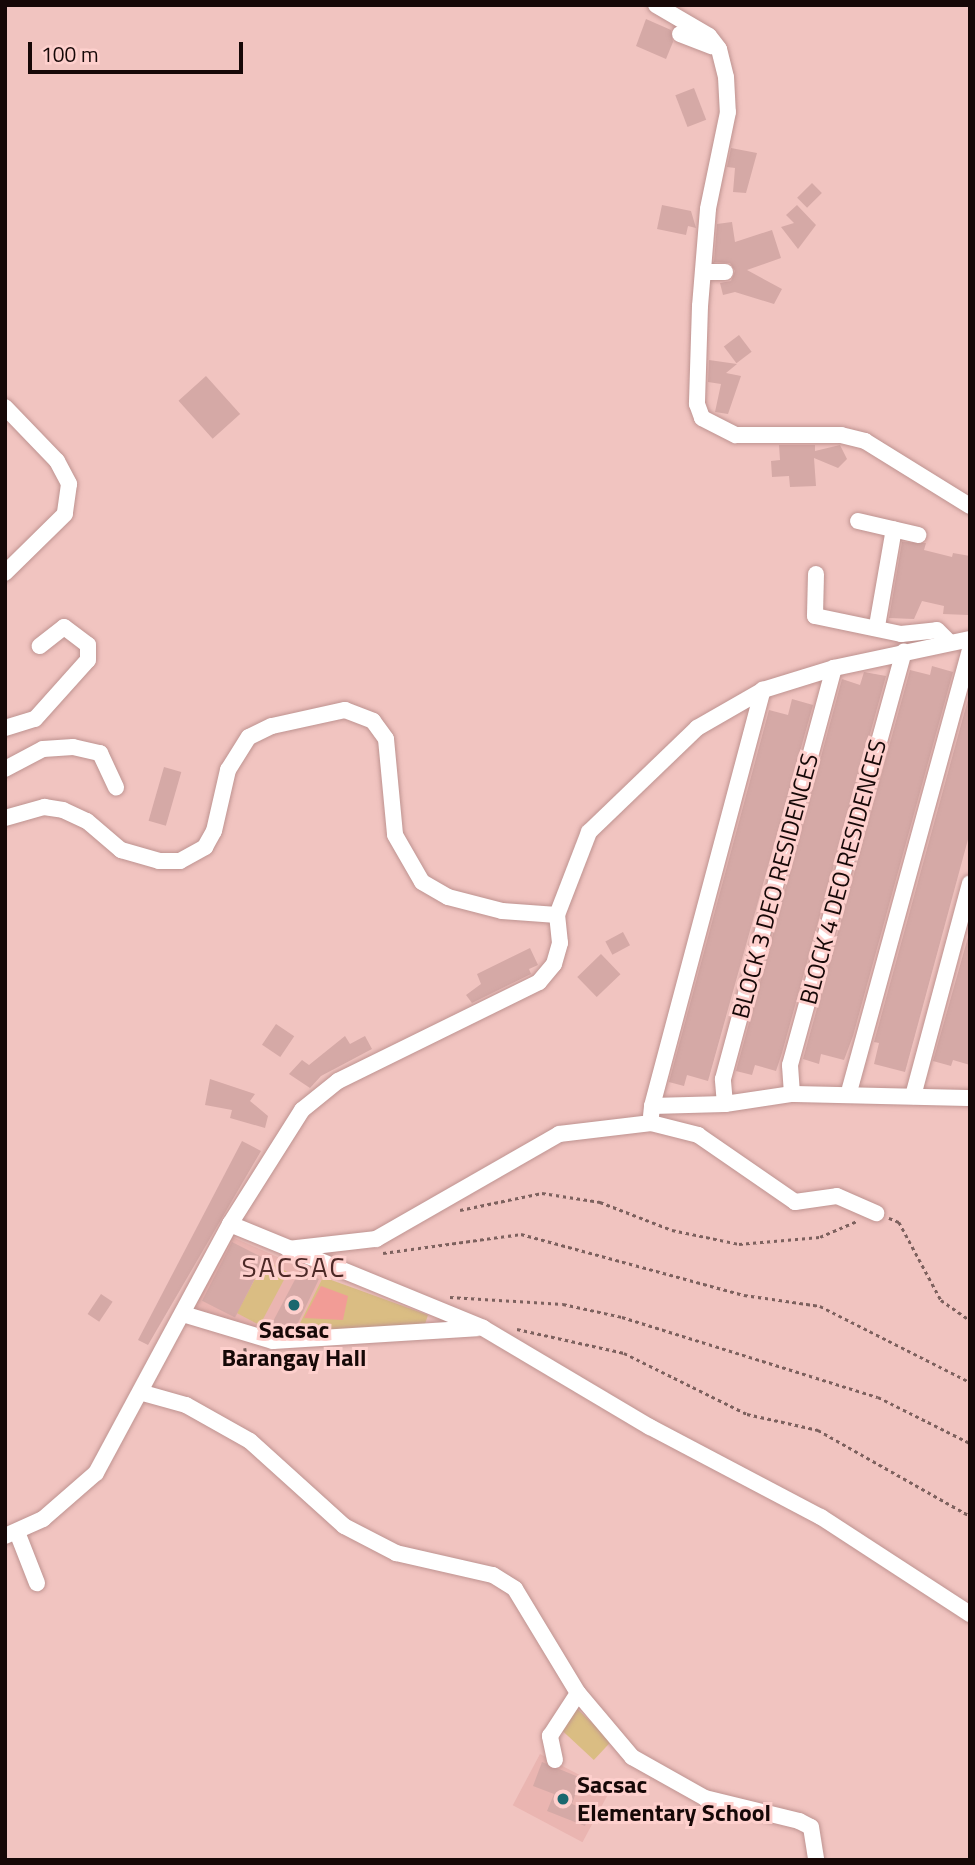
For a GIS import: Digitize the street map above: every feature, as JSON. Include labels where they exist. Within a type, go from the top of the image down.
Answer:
[{"type":"street","points":[[656,5],[696,27],[718,48],[727,112],[712,192],[703,272],[696,404],[712,427],[736,435],[841,435],[865,441],[970,506]]},
{"type":"street","points":[[680,34],[718,48]]},
{"type":"street","points":[[712,192],[720,220]]},
{"type":"street","points":[[703,272],[726,272]]},
{"type":"street","points":[[5,407],[57,461],[69,484],[65,514],[5,573]]},
{"type":"street","points":[[859,520],[918,535]]},
{"type":"street","points":[[877,626],[894,529]]},
{"type":"street","points":[[816,574],[815,617],[877,626],[901,634],[937,630],[949,642]]},
{"type":"street","points":[[5,728],[35,719],[88,660],[88,645],[64,627],[40,646]]},
{"type":"street","points":[[37,1583],[11,1534],[70,1499],[96,1473],[143,1394],[230,1224],[286,1128],[329,1088],[539,982],[557,954],[557,915],[589,832],[697,728],[763,690],[904,650],[970,639]]},
{"type":"street","name":"BLOCK 4 DEO RESIDENCES","points":[[792,1094],[790,1065],[904,650]]},
{"type":"street","points":[[849,1092],[970,651]]},
{"type":"street","name":"BLOCK 3 DEO RESIDENCES","points":[[725,1104],[723,1079],[834,668]]},
{"type":"street","points":[[651,1123],[652,1106],[763,690]]},
{"type":"street","points":[[5,818],[44,807],[63,810],[129,853],[180,861],[205,847],[214,831],[228,770],[249,737],[272,726],[345,710],[373,721],[386,739],[394,783],[395,835],[422,882],[448,897],[502,911],[557,915]]},
{"type":"street","points":[[5,769],[43,749],[73,747],[100,753],[116,788]]},
{"type":"street","points":[[913,1096],[970,883]]},
{"type":"street","points":[[652,1106],[725,1104],[792,1094],[849,1092],[913,1096],[968,1093]]},
{"type":"street","points":[[279,1249],[376,1239],[559,1134],[651,1123],[698,1135],[795,1202],[837,1196],[876,1213]]},
{"type":"street","points":[[230,1224],[279,1249],[419,1306],[484,1328],[650,1427],[821,1517],[970,1614]]},
{"type":"street","points":[[183,1314],[243,1335],[273,1341],[484,1328]]},
{"type":"street","points":[[143,1394],[186,1405],[250,1441],[344,1527],[396,1553],[493,1575],[515,1589],[578,1693],[632,1757],[705,1798],[811,1827],[816,1860]]},
{"type":"street","points":[[555,1760],[550,1736],[578,1693]]},
{"type":"path","points":[[452,1211],[541,1193],[600,1202],[672,1230],[738,1244],[820,1237],[876,1213],[899,1222],[941,1300],[970,1320]]},
{"type":"path","points":[[377,1253],[521,1234],[744,1296],[820,1306],[970,1382]]},
{"type":"path","points":[[435,1297],[563,1304],[622,1317],[878,1397],[970,1443]]},
{"type":"path","points":[[509,1327],[624,1353],[747,1414],[818,1430],[970,1516]]},
{"type":"path","points":[[243,1335],[247,1365]]},
{"type":"shaded area","points":[[230,1236],[323,1277],[294,1335],[262,1336],[191,1311]]},
{"type":"shaded area","points":[[265,1260],[288,1272],[260,1325],[237,1313]]},
{"type":"shaded area","points":[[323,1277],[428,1315],[424,1327],[294,1335]]},
{"type":"shaded area","points":[[321,1286],[348,1296],[343,1320],[304,1318]]},
{"type":"shaded area","points":[[575,1707],[612,1741],[594,1760],[557,1726]]},
{"type":"shaded area","name":"Sacsac Elementary School","points":[[540,1754],[610,1791],[583,1842],[513,1805]]},
{"type":"building","points":[[646,19],[671,30],[673,42],[666,59],[636,46]]},
{"type":"building","points":[[694,88],[706,120],[688,127],[675,95]]},
{"type":"building","points":[[731,148],[757,153],[746,193],[733,192],[735,168],[727,167]]},
{"type":"building","points":[[812,183],[822,193],[807,208],[797,198]]},
{"type":"building","points":[[662,205],[691,211],[696,228],[688,226],[686,235],[657,229]]},
{"type":"building","points":[[797,205],[816,225],[798,249],[781,227],[794,223],[786,215]]},
{"type":"building","points":[[732,222],[735,242],[772,230],[781,258],[747,270],[782,289],[774,304],[735,292],[723,295],[720,283],[731,281],[735,271],[730,263],[714,262],[717,224]]},
{"type":"building","points":[[739,335],[752,352],[736,363],[724,346]]},
{"type":"building","points":[[709,360],[737,364],[726,373],[741,376],[728,414],[715,412],[721,384],[708,382]]},
{"type":"building","points":[[206,376],[240,414],[213,439],[179,401]]},
{"type":"building","points":[[779,445],[815,445],[815,451],[840,445],[847,459],[838,468],[814,458],[816,486],[790,487],[789,476],[772,477],[771,461],[780,460]]},
{"type":"building","points":[[902,542],[926,543],[924,550],[952,557],[953,553],[970,556],[968,615],[943,614],[944,606],[922,601],[914,619],[889,618]]},
{"type":"building","points":[[932,666],[953,672],[853,1036],[844,1060],[821,1054],[819,1064],[803,1059],[910,670],[930,675]]},
{"type":"building","points":[[864,672],[886,676],[782,1053],[776,1071],[755,1065],[752,1075],[736,1071],[842,679],[860,685]]},
{"type":"building","points":[[970,692],[970,832],[905,1072],[874,1064],[879,1043],[874,1042]]},
{"type":"building","points":[[792,699],[813,705],[708,1081],[687,1075],[684,1086],[669,1082],[769,710],[788,715]]},
{"type":"building","points":[[164,767],[181,772],[166,826],[149,821]]},
{"type":"building","points":[[970,930],[970,1065],[953,1060],[951,1066],[933,1061]]},
{"type":"building","points":[[623,932],[630,945],[612,955],[605,941]]},
{"type":"building","points":[[530,948],[538,965],[529,969],[531,974],[472,1003],[466,995],[481,984],[477,974]]},
{"type":"building","points":[[601,954],[620,974],[597,997],[577,977]]},
{"type":"building","points":[[276,1024],[294,1036],[280,1057],[262,1045]]},
{"type":"building","points":[[345,1036],[350,1044],[365,1036],[372,1049],[321,1076],[310,1088],[289,1074],[302,1060],[309,1065]]},
{"type":"building","points":[[210,1079],[255,1094],[250,1101],[268,1116],[265,1128],[230,1118],[232,1110],[205,1105]]},
{"type":"building","points":[[242,1141],[261,1151],[148,1345],[138,1340]]},
{"type":"building","points":[[232,1242],[265,1259],[235,1318],[202,1301]]},
{"type":"building","name":"Sacsac Barangay Hall","points":[[300,1270],[319,1279],[295,1329],[269,1329]]},
{"type":"building","points":[[101,1294],[113,1302],[99,1322],[88,1314]]},
{"type":"building","points":[[542,1762],[581,1778],[572,1804],[590,1811],[585,1826],[547,1811],[554,1794],[533,1786]]},
{"type":"place","name":"Sacsac Barangay Hall","points":[[294,1305]]},
{"type":"place","name":"Sacsac Elementary School","points":[[563,1799]]},
{"type":"district","name":"SACSAC","points":[[294,1267]]}]
